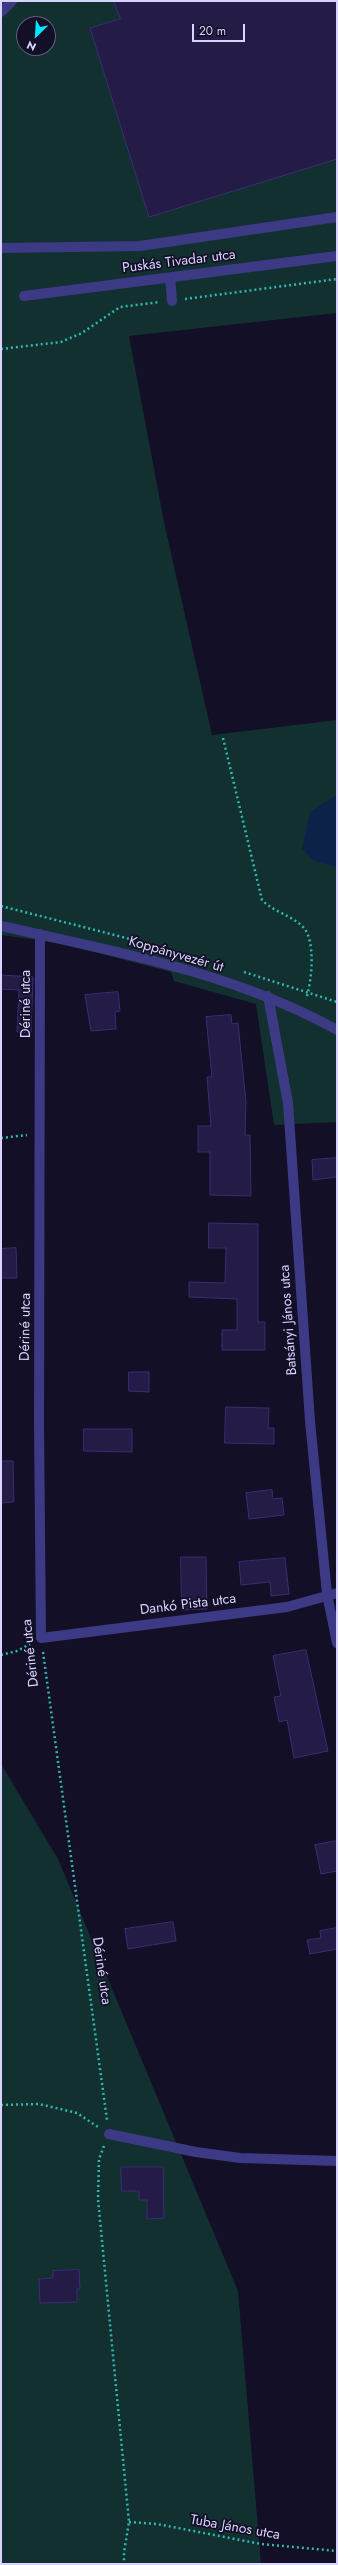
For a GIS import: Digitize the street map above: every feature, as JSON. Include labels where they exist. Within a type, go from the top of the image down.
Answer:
[{"type":"street","points":[[1,12],[12,1]]},
{"type":"street","points":[[1,248],[140,246],[337,217]]},
{"type":"street","name":"Puskás Tivadar utca","points":[[24,296],[337,256]]},
{"type":"street","points":[[170,278],[172,301]]},
{"type":"street","name":"Koppányvezér út","points":[[1,926],[40,934],[160,964],[268,996],[302,1010],[337,1030]]},
{"type":"street","name":"Dériné utca","points":[[40,934],[41,1133],[39,1424],[41,1638]]},
{"type":"street","name":"Batsányi János utca","points":[[268,996],[288,1103],[310,1421],[337,1643]]},
{"type":"street","name":"Dankó Pista utca","points":[[41,1638],[287,1607],[332,1593]]},
{"type":"street","points":[[109,2134],[196,2152],[240,2158],[337,2161]]},
{"type":"path","points":[[223,738],[262,900],[269,907],[298,923],[304,928],[309,937],[311,962],[309,991],[302,1010]]},
{"type":"path","points":[[1,1138],[41,1133]]},
{"type":"path","points":[[1,1655],[17,1651],[41,1638]]},
{"type":"path","name":"Dériné utca","points":[[41,1638],[109,2134]]},
{"type":"path","points":[[1,2105],[40,2104],[76,2113],[109,2134],[99,2159],[98,2199],[129,2522],[124,2552],[124,2564]]},
{"type":"path","name":"Tuba János utca","points":[[129,2522],[157,2524],[261,2544],[337,2551]]},
{"type":"green space","points":[[1,1],[337,1],[337,313],[129,336],[164,522],[212,735],[337,720],[337,1122],[274,1125],[256,1004],[174,981],[171,972],[63,944],[1,935]]},
{"type":"green space","points":[[1,1764],[58,1859],[238,2291],[261,2564],[1,2564]]},
{"type":"water","points":[[337,795],[337,867],[314,861],[302,849],[310,812]]},
{"type":"building","points":[[114,1],[337,1],[337,159],[149,217],[90,28],[120,19]]},
{"type":"building","points":[[1,975],[33,977],[31,1033],[17,1032],[19,990],[1,989]]},
{"type":"building","points":[[118,992],[120,1011],[115,1012],[116,1029],[91,1031],[85,995]]},
{"type":"building","points":[[231,1015],[232,1024],[238,1023],[246,1102],[245,1135],[250,1135],[251,1196],[210,1195],[210,1152],[198,1152],[198,1126],[211,1126],[207,1077],[212,1077],[206,1017]]},
{"type":"building","points":[[337,1158],[337,1177],[313,1180],[312,1160]]},
{"type":"building","points":[[209,1223],[258,1224],[258,1322],[265,1322],[265,1350],[222,1350],[222,1330],[237,1330],[237,1299],[189,1297],[189,1282],[225,1283],[226,1248],[209,1248]]},
{"type":"building","points":[[16,1248],[17,1278],[1,1278],[1,1249]]},
{"type":"building","points":[[129,1372],[149,1372],[149,1392],[129,1391]]},
{"type":"building","points":[[226,1407],[269,1408],[268,1428],[274,1428],[274,1444],[225,1443]]},
{"type":"building","points":[[84,1429],[132,1429],[132,1452],[84,1451]]},
{"type":"building","points":[[1,1461],[13,1461],[14,1502],[1,1503]]},
{"type":"building","points":[[272,1490],[273,1499],[282,1498],[284,1515],[249,1519],[246,1493]]},
{"type":"building","points":[[181,1557],[206,1557],[207,1609],[182,1610]]},
{"type":"building","points":[[285,1558],[289,1594],[271,1596],[270,1582],[241,1585],[239,1562]]},
{"type":"building","points":[[306,1650],[328,1751],[294,1758],[287,1720],[279,1722],[274,1697],[281,1696],[273,1656]]},
{"type":"building","points":[[337,1841],[337,1871],[321,1874],[315,1845]]},
{"type":"building","points":[[173,1922],[176,1941],[128,1949],[125,1929]]},
{"type":"building","points":[[337,1928],[337,1949],[310,1954],[307,1940],[321,1938],[320,1931]]},
{"type":"building","points":[[121,2167],[163,2167],[164,2218],[147,2219],[147,2200],[139,2200],[139,2191],[122,2191]]},
{"type":"building","points":[[79,2270],[80,2289],[77,2289],[77,2302],[40,2303],[39,2279],[53,2278],[53,2271]]}]
